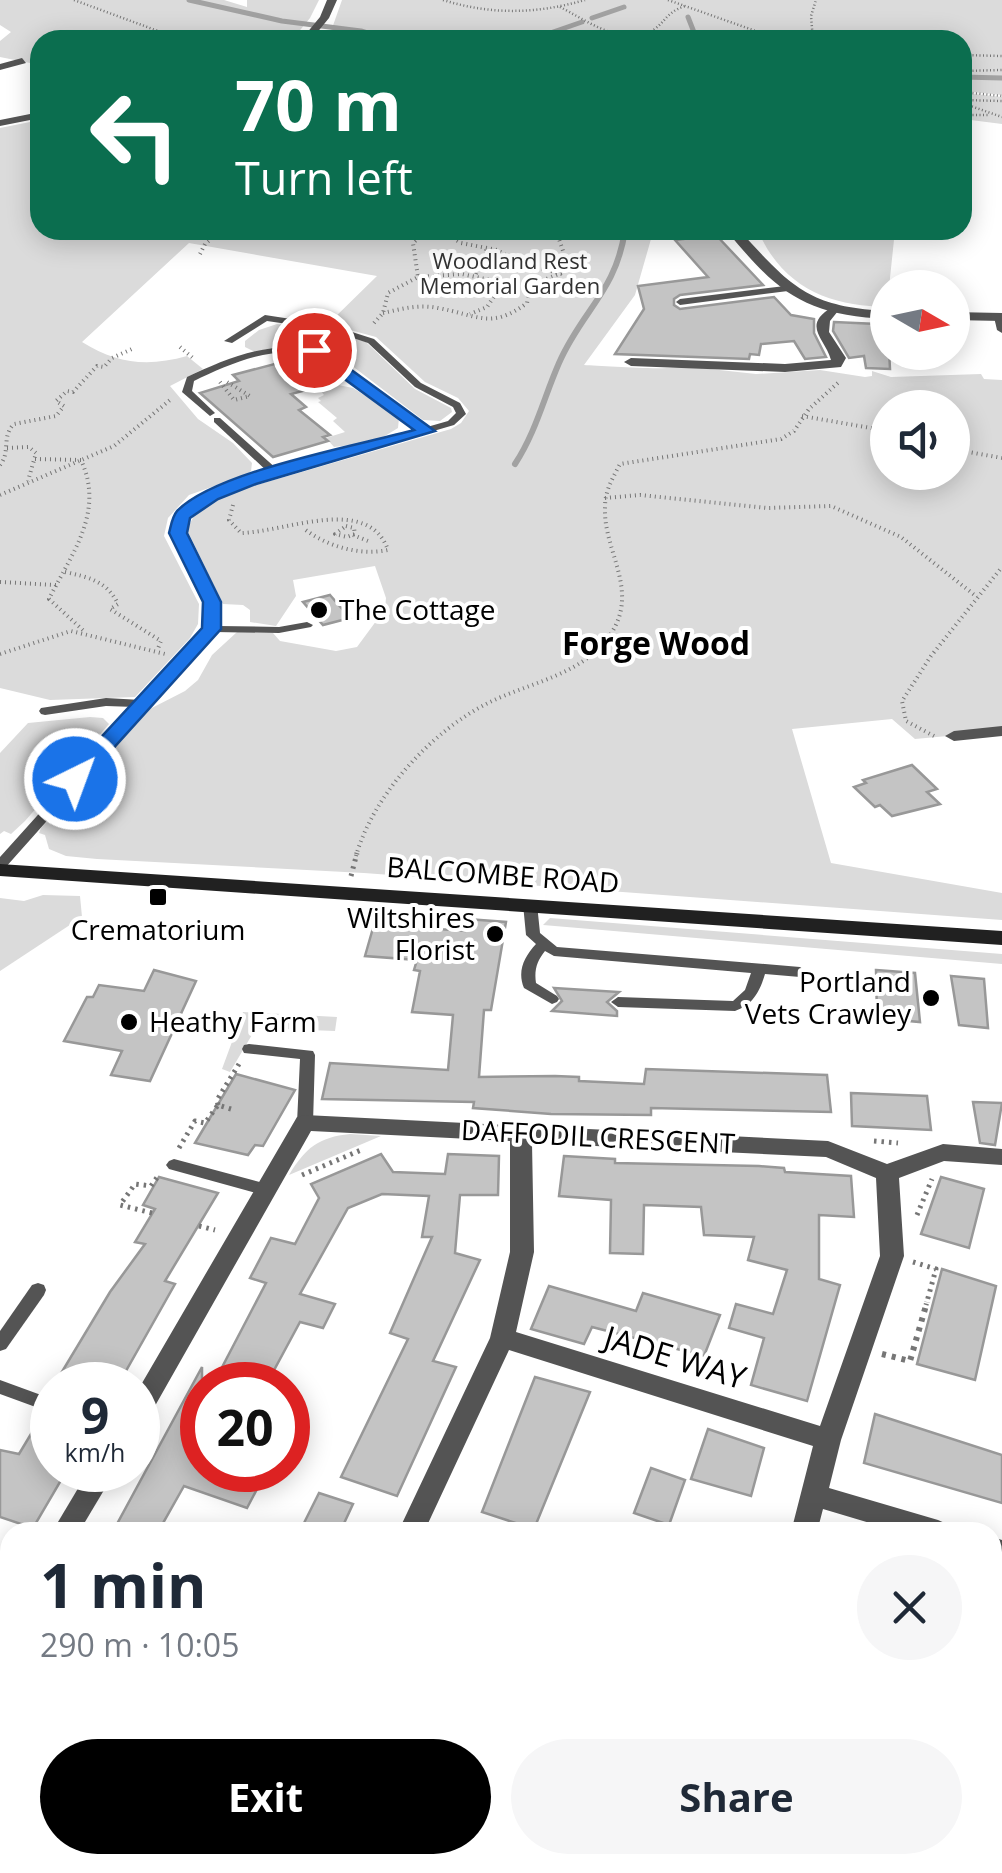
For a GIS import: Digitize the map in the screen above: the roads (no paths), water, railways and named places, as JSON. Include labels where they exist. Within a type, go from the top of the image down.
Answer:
[{"type":"main road","name":"BALCOMBE ROAD","points":[[0,868],[1002,938]]},
{"type":"street","points":[[316,30],[332,0]]},
{"type":"street","points":[[0,67],[22,61]]},
{"type":"street","points":[[0,123],[30,117]]},
{"type":"street","points":[[741,240],[785,289],[809,304],[832,311],[870,314]]},
{"type":"street","points":[[631,362],[690,362],[759,369],[836,364],[838,358],[822,332],[824,320],[832,311]]},
{"type":"street","points":[[970,318],[1000,321]]},
{"type":"street","points":[[954,736],[1002,730]]},
{"type":"street","points":[[160,1374],[305,1123]]},
{"type":"street","name":"DAFFODIL CRESCENT","points":[[305,1123],[828,1149],[887,1173]]},
{"type":"street","points":[[416,1522],[502,1338],[522,1252],[521,1134]]},
{"type":"street","points":[[807,1522],[828,1440],[892,1256],[887,1173],[943,1152],[1002,1158]]},
{"type":"street","name":"JADE WAY","points":[[502,1338],[828,1440]]},
{"type":"street","points":[[71,1522],[90,1492]]},
{"type":"street","points":[[814,1496],[904,1522]]},
{"type":"lane","points":[[680,302],[785,289]]},
{"type":"lane","points":[[0,868],[212,629],[212,602],[182,547],[177,525],[200,502],[240,484],[450,423],[462,410],[418,385],[371,340],[330,328],[265,318],[229,341],[248,359]]},
{"type":"lane","points":[[276,474],[186,392],[190,379],[295,347],[314,350],[426,431]]},
{"type":"lane","points":[[212,629],[279,630],[307,625]]},
{"type":"lane","points":[[45,711],[106,702],[142,704]]},
{"type":"lane","points":[[530,904],[534,935],[554,951],[800,972]]},
{"type":"lane","points":[[543,944],[530,961],[526,975],[529,985],[552,998]]},
{"type":"lane","points":[[618,1002],[734,1006],[745,1001],[754,989],[759,968]]},
{"type":"lane","points":[[250,1049],[308,1055],[305,1123]]},
{"type":"lane","points":[[174,1165],[267,1190]]},
{"type":"lane","points":[[0,1344],[38,1290]]},
{"type":"lane","points":[[0,1387],[30,1398]]},
{"type":"waterway","points":[[189,0],[282,21],[353,30]]},
{"type":"waterway","points":[[592,18],[624,7]]},
{"type":"waterway","points":[[688,17],[693,30]]},
{"type":"waterway","points":[[559,30],[582,22]]},
{"type":"waterway","points":[[972,77],[1002,78]]},
{"type":"waterway","points":[[515,464],[529,440],[568,345],[614,269],[623,240]]},
{"type":"place","name":"The Cottage","points":[[319,610]]},
{"type":"place","name":"Crematorium","points":[[158,897]]},
{"type":"place","name":"Wiltshires Florist","points":[[495,934]]},
{"type":"place","name":"Portland Vets Crawley","points":[[931,998]]},
{"type":"place","name":"Heathy Farm","points":[[129,1022]]},
{"type":"district","name":"Forge Wood","points":[[656,644]]},
{"type":"park label","name":"Woodland Rest Memorial Garden","points":[[510,274]]}]
